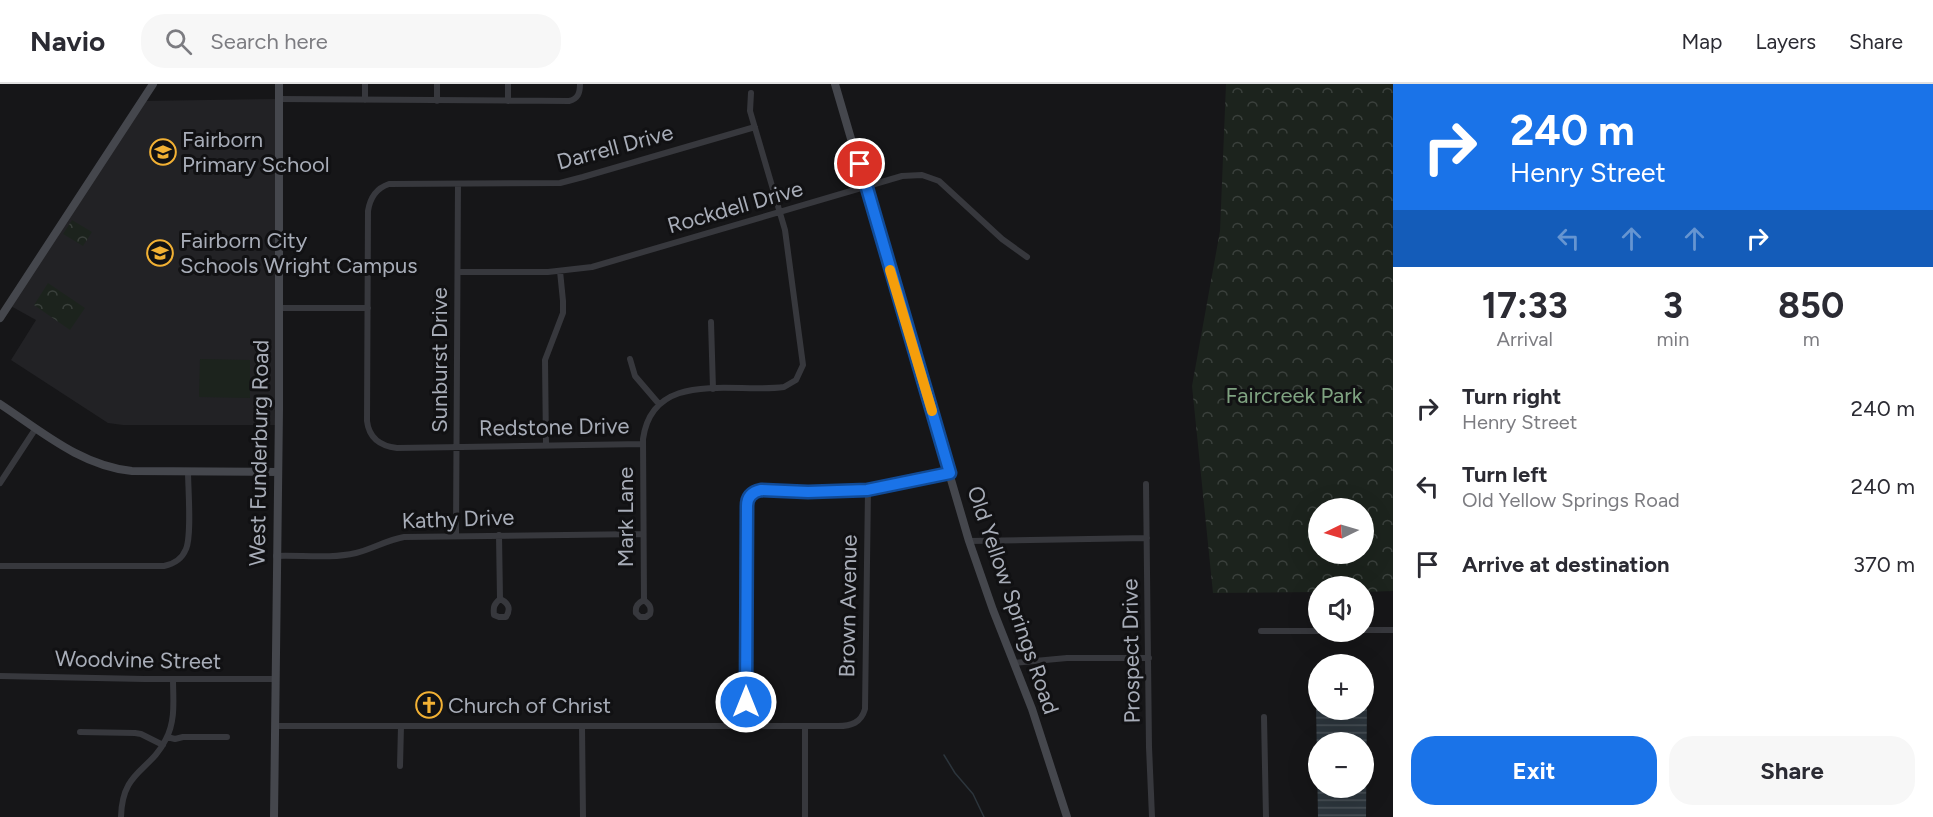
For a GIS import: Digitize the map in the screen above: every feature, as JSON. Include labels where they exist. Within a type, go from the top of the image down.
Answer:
[{"type":"street","points":[[0,318],[153,84]]},
{"type":"street","name":"West Funderburg Road","points":[[274,817],[279,84]]},
{"type":"street","points":[[365,84],[365,100]]},
{"type":"street","points":[[437,84],[437,101]]},
{"type":"street","points":[[508,84],[508,101]]},
{"type":"street","points":[[279,99],[569,101],[579,92],[580,84]]},
{"type":"street","name":"Old Yellow Springs Road","points":[[835,84],[969,541],[982,581],[1032,709],[1067,817]]},
{"type":"street","points":[[630,359],[635,376],[659,404],[680,392],[696,389],[780,388],[796,380],[802,371],[803,359],[785,230],[750,108],[752,93]]},
{"type":"street","name":"Darrell Drive","points":[[368,308],[368,211],[370,201],[383,186],[389,184],[566,182],[755,126]]},
{"type":"street","name":"Rockdell Drive","points":[[458,273],[560,271],[602,264],[907,175],[934,178],[1002,239],[1027,257]]},
{"type":"street","name":"Sunburst Drive","points":[[456,536],[458,184]]},
{"type":"street","points":[[546,445],[545,360],[562,313],[560,271]]},
{"type":"street","points":[[278,308],[368,308]]},
{"type":"street","name":"Redstone Drive","points":[[368,308],[368,425],[372,436],[384,445],[397,448],[643,444]]},
{"type":"street","points":[[711,322],[713,389]]},
{"type":"street","points":[[0,404],[80,456],[110,468],[132,471],[278,471]]},
{"type":"street","name":"Mark Lane","points":[[644,600],[643,444],[647,422],[659,404]]},
{"type":"street","points":[[0,483],[36,428]]},
{"type":"street","points":[[0,566],[164,566],[174,563],[182,556],[188,544],[188,471]]},
{"type":"street","points":[[746,726],[748,498],[756,491],[867,490],[950,473]]},
{"type":"street","name":"Prospect Drive","points":[[1146,484],[1152,817]]},
{"type":"street","name":"Brown Avenue","points":[[805,726],[847,726],[859,721],[865,709],[867,490]]},
{"type":"street","name":"Kathy Drive","points":[[276,556],[348,554],[404,537],[643,534]]},
{"type":"street","points":[[499,535],[501,599]]},
{"type":"street","points":[[969,541],[1147,538]]},
{"type":"street","points":[[1374,630],[1393,630]]},
{"type":"street","points":[[1261,632],[1308,631]]},
{"type":"street","points":[[1014,663],[1067,658],[1149,658]]},
{"type":"street","name":"Woodvine Street","points":[[0,676],[275,679]]},
{"type":"street","points":[[121,817],[123,798],[128,786],[135,775],[163,745],[167,737],[174,711],[173,679]]},
{"type":"street","points":[[1264,717],[1266,817]]},
{"type":"street","points":[[275,726],[805,726],[805,817]]},
{"type":"street","points":[[400,766],[401,726]]},
{"type":"street","points":[[582,726],[583,817]]},
{"type":"street","points":[[81,732],[135,733],[163,745]]},
{"type":"street","points":[[167,737],[175,739],[227,737]]},
{"type":"shaded area","name":"Fairborn City Schools Wright Campus","points":[[279,99],[278,425],[123,425],[108,423],[11,360],[36,320],[9,305],[142,101]]},
{"type":"shaded area","points":[[1316,720],[1367,720],[1367,732],[1316,732]]},
{"type":"shaded area","points":[[1318,798],[1366,798],[1366,817],[1318,817]]},
{"type":"green space","name":"Faircreek Park","points":[[1226,84],[1393,84],[1393,591],[1374,592],[1374,576],[1308,576],[1308,592],[1213,593],[1192,386],[1220,231]]},
{"type":"green space","points":[[72,220],[92,232],[83,246],[63,234]]},
{"type":"green space","points":[[48,283],[85,308],[70,330],[34,305]]},
{"type":"green space","points":[[200,359],[250,360],[250,398],[199,397]]},
{"type":"waterway","points":[[944,755],[955,773],[973,794],[984,817]]},
{"type":"slow traffic","points":[[890,270],[932,411]]},
{"type":"place","name":"Fairborn Primary School","points":[[163,152]]},
{"type":"place","name":"Fairborn City Schools Wright Campus","points":[[160,253]]},
{"type":"place","name":"Church of Christ","points":[[429,705]]},
{"type":"route","points":[[746,702],[747,500],[750,496],[761,490],[808,492],[867,490],[950,473],[860,164]]}]
